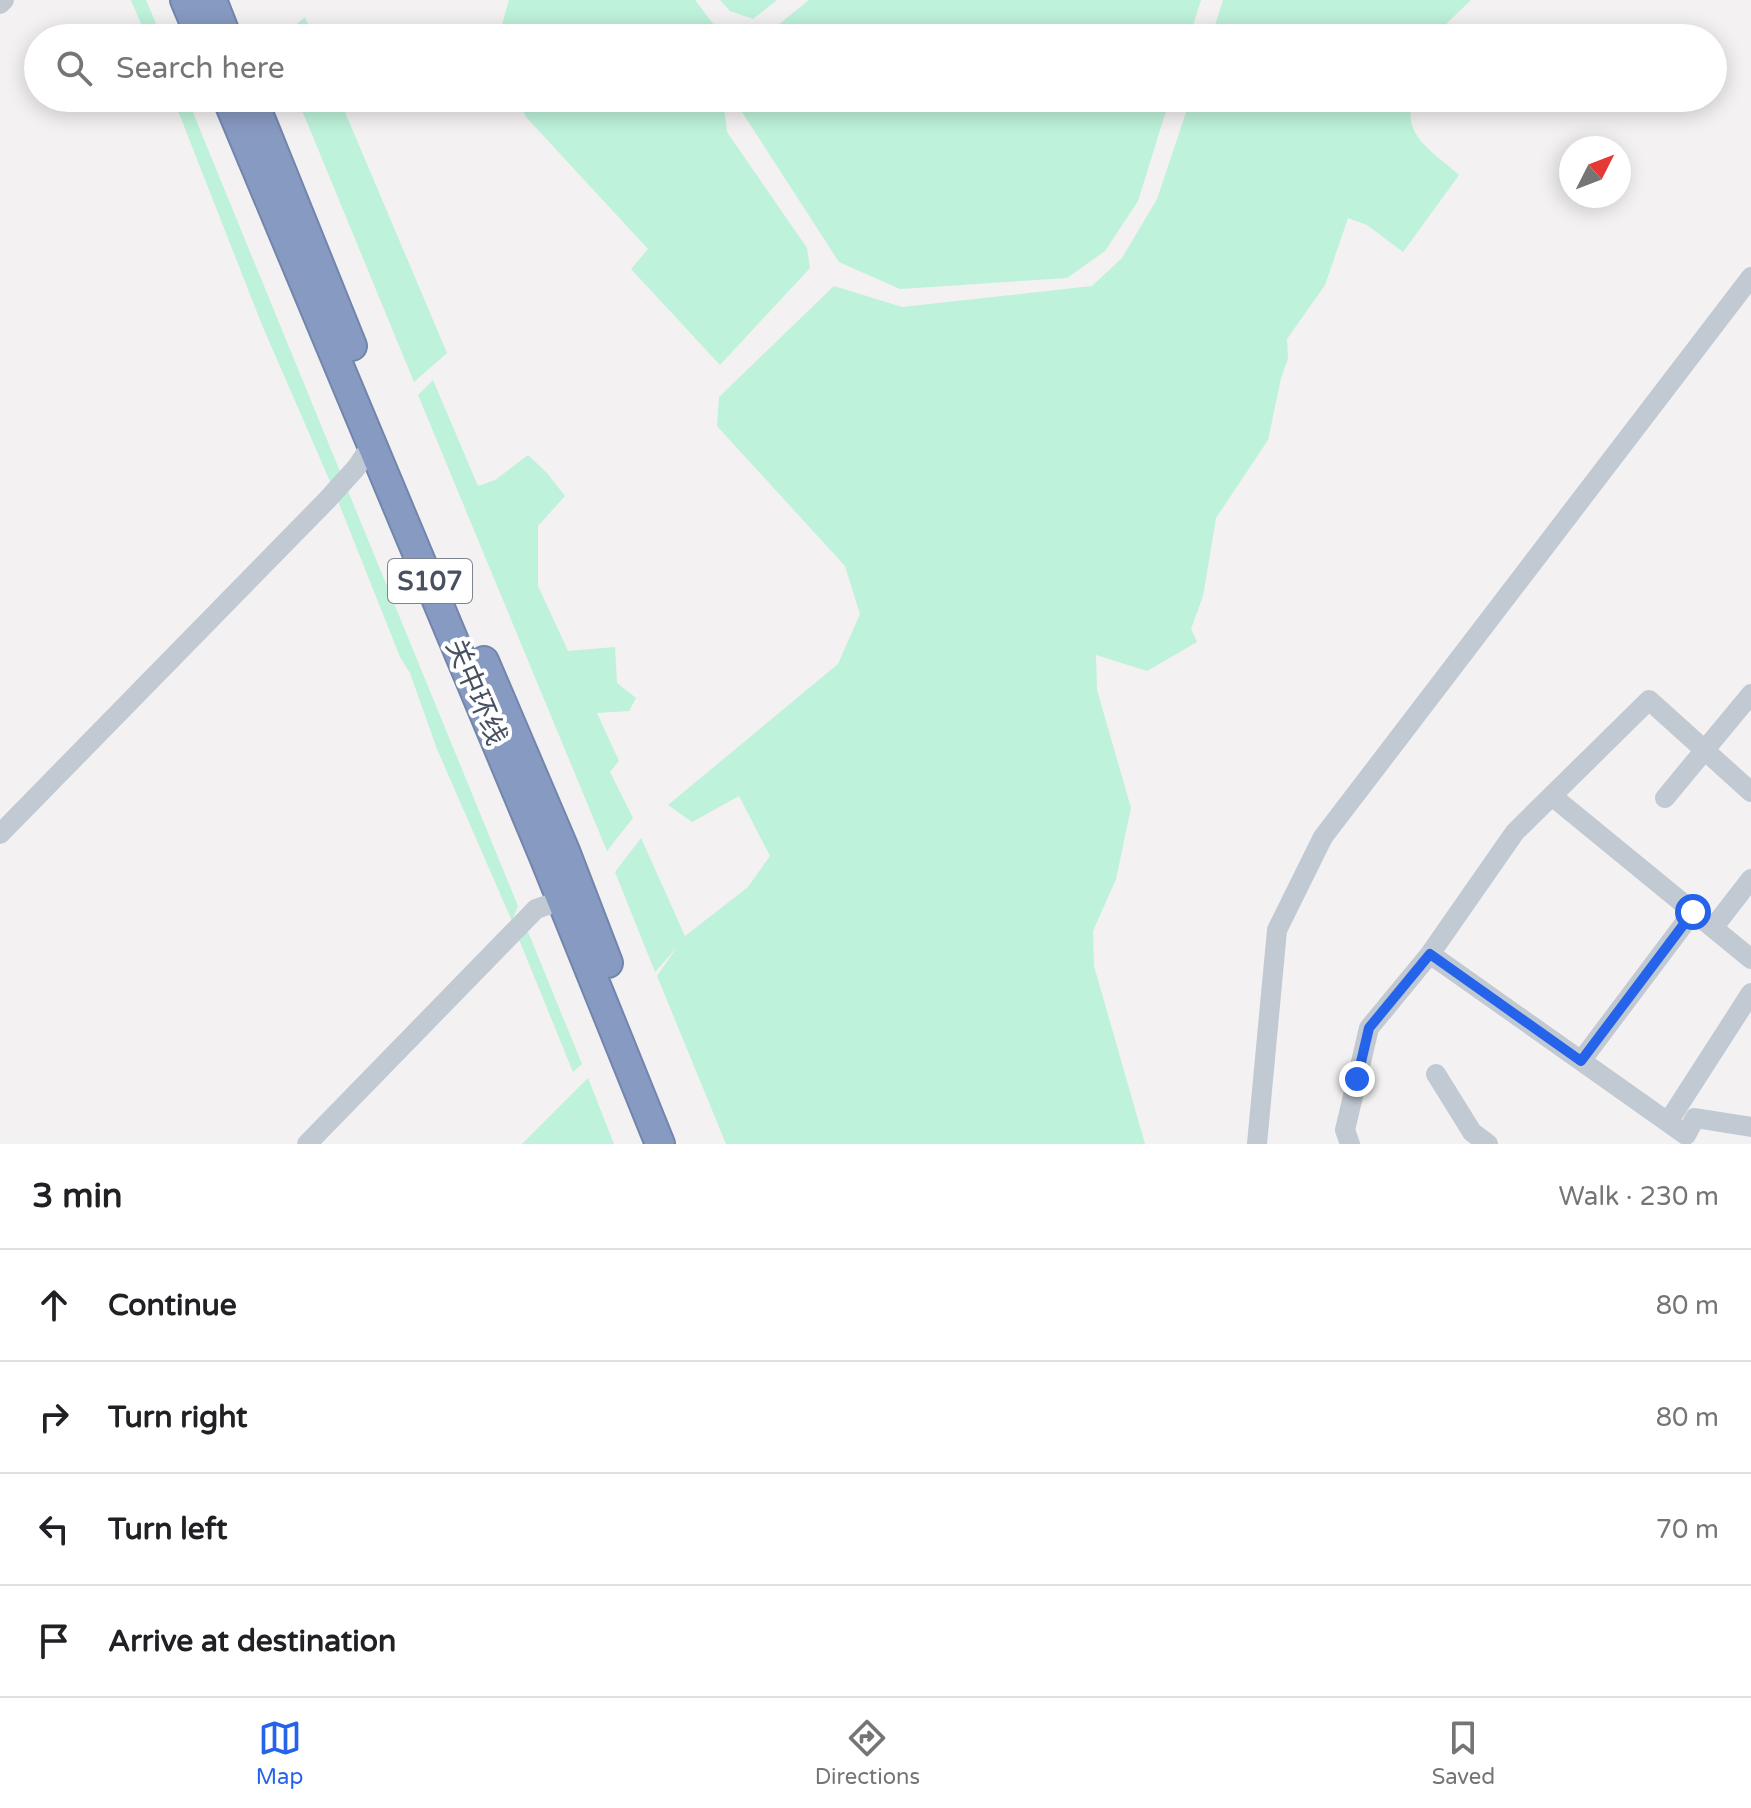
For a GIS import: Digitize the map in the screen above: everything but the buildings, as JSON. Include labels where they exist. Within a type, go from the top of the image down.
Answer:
[{"type":"highway","points":[[185,0],[195,24]]},
{"type":"highway","points":[[212,0],[221,24]]},
{"type":"highway","name":"关中环线","points":[[233,112],[562,900],[638,1064]]},
{"type":"highway","name":"关中环线","points":[[258,112],[387,432],[565,851],[638,1064]]},
{"type":"highway","name":"S107","points":[[638,1064],[660,1144]]},
{"type":"highway","name":"S107","points":[[638,1064],[678,1144]]},
{"type":"street","points":[[0,4],[4,0]]},
{"type":"street","points":[[1257,1144],[1277,930],[1323,837],[1751,277]]},
{"type":"street","points":[[0,834],[327,500],[356,468],[373,443]]},
{"type":"street","points":[[1665,798],[1751,694]]},
{"type":"street","points":[[1350,1144],[1345,1130],[1369,1028],[1430,954],[1515,832],[1649,700],[1751,792]]},
{"type":"street","points":[[1552,796],[1751,959]]},
{"type":"street","points":[[1713,928],[1751,879]]},
{"type":"street","points":[[307,1144],[536,909],[562,900]]},
{"type":"street","points":[[1581,1061],[1693,912]]},
{"type":"street","points":[[1430,954],[1686,1135],[1695,1118],[1751,1127]]},
{"type":"street","points":[[1668,1122],[1751,993]]},
{"type":"street","points":[[1436,1074],[1472,1132],[1488,1144]]},
{"type":"green space","points":[[131,0],[146,0],[156,24],[141,24]]},
{"type":"green space","points":[[509,0],[695,0],[713,24],[502,24]]},
{"type":"green space","points":[[720,0],[777,0],[753,19],[730,11]]},
{"type":"green space","points":[[809,0],[1201,0],[1193,24],[779,24]]},
{"type":"green space","points":[[1223,0],[1471,0],[1446,24],[1215,24]]},
{"type":"green space","points":[[178,112],[193,112],[518,906],[512,921],[437,749],[410,673],[400,657],[332,486],[262,325]]},
{"type":"green space","points":[[303,112],[345,112],[447,353],[414,382]]},
{"type":"green space","points":[[524,112],[725,112],[727,132],[807,248],[810,268],[720,365],[631,269],[648,249]]},
{"type":"green space","points":[[742,112],[1166,112],[1138,201],[1105,251],[1067,278],[900,289],[839,262]]},
{"type":"green space","points":[[1186,112],[1411,112],[1415,133],[1430,151],[1459,175],[1403,252],[1367,225],[1348,218],[1325,285],[1287,339],[1288,359],[1268,440],[1216,518],[1203,596],[1191,629],[1197,642],[1147,671],[1096,655],[1097,690],[1131,808],[1116,879],[1093,931],[1094,966],[1145,1144],[726,1144],[657,976],[677,947],[655,972],[615,872],[641,838],[685,936],[748,887],[770,856],[739,796],[692,822],[668,805],[838,664],[860,614],[845,566],[717,426],[719,397],[834,286],[902,307],[1092,286],[1122,258],[1157,199]]},
{"type":"green space","points":[[433,380],[478,486],[495,480],[528,455],[565,496],[538,526],[538,586],[568,651],[615,647],[617,683],[636,698],[629,711],[597,713],[619,761],[610,772],[633,818],[607,851],[418,395]]},
{"type":"green space","points":[[526,927],[582,1064],[573,1072],[518,937]]},
{"type":"green space","points":[[588,1078],[614,1144],[522,1144]]},
{"type":"route","points":[[1357,1079],[1369,1028],[1430,954],[1581,1061],[1693,912]]}]
